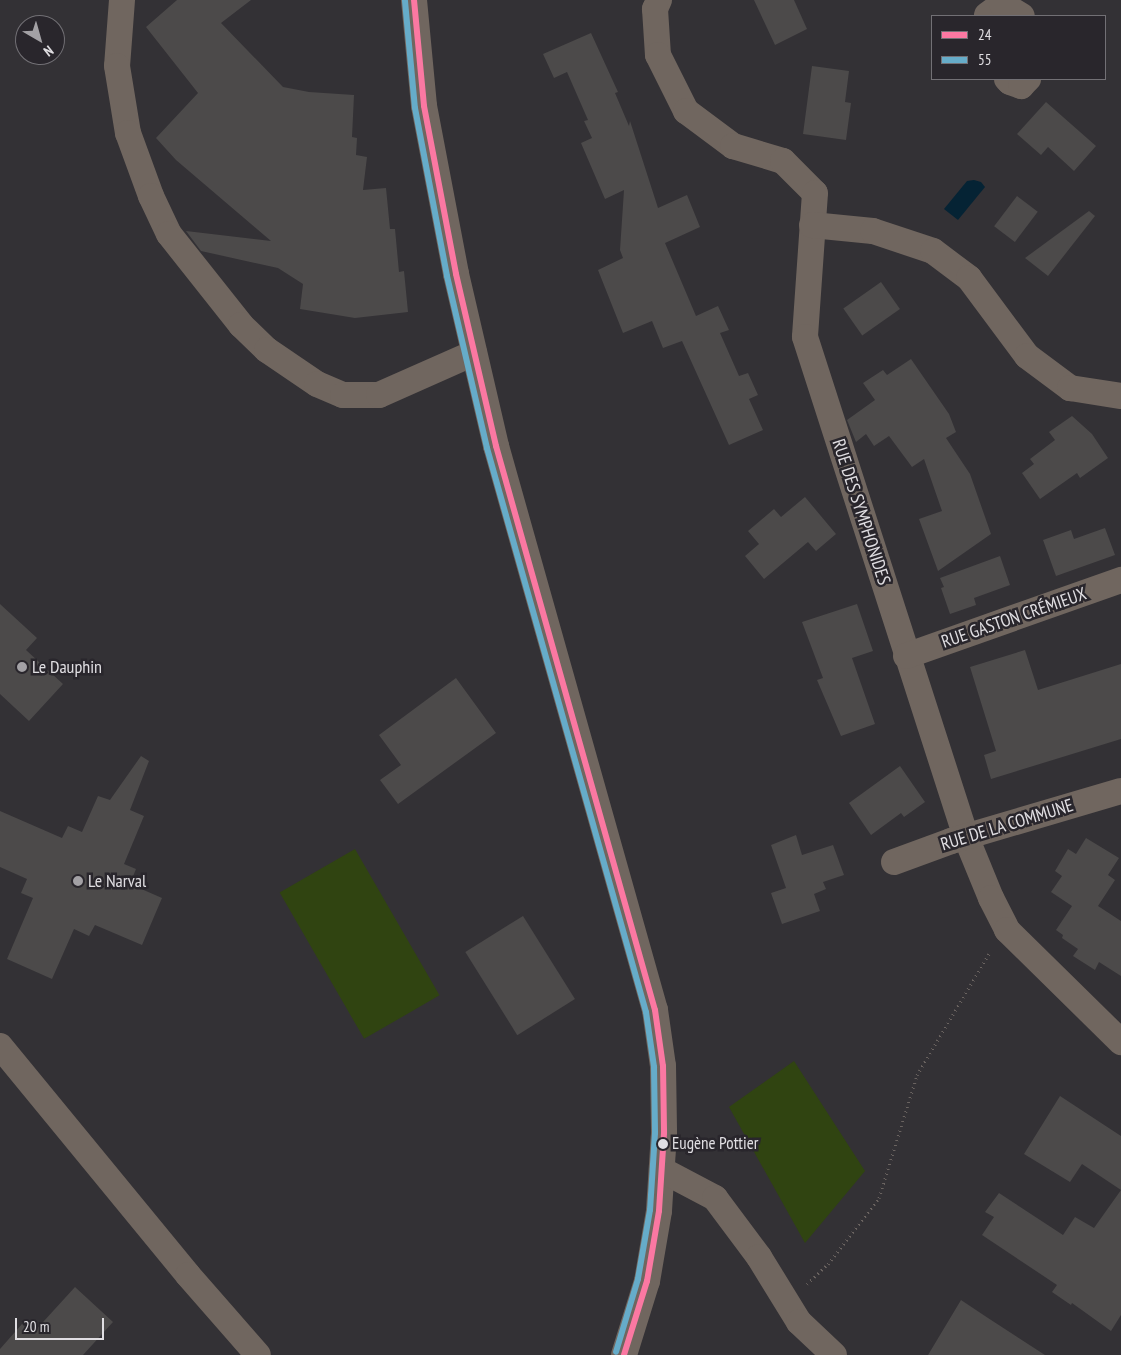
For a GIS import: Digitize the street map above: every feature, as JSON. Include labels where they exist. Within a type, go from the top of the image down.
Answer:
[{"type":"street","points":[[122,0],[117,66],[128,133],[150,196],[169,234],[242,325],[267,350],[317,384],[343,395],[380,396],[474,353]]},
{"type":"street","points":[[414,0],[424,106],[456,274],[496,446],[655,1010],[663,1066],[664,1133],[662,1170],[658,1211],[647,1281],[624,1355]]},
{"type":"street","name":"RUE DES SYMPHONIDES","points":[[659,0],[655,9],[658,55],[686,111],[733,146],[783,161],[815,193],[805,337],[906,656],[966,837],[991,898],[1007,930],[1121,1042]]},
{"type":"street","points":[[984,11],[1002,4],[1020,15]]},
{"type":"street","points":[[1008,80],[1022,86],[1027,80]]},
{"type":"street","points":[[812,225],[873,231],[933,251],[969,278],[1027,356],[1070,388],[1121,396]]},
{"type":"street","name":"RUE GASTON CRÉMIEUX","points":[[906,656],[1121,580]]},
{"type":"street","name":"RUE DE LA COMMUNE","points":[[894,862],[966,837],[1121,791]]},
{"type":"street","points":[[0,1046],[188,1275],[258,1355]]},
{"type":"street","points":[[662,1170],[715,1198],[759,1257],[799,1322],[834,1355]]},
{"type":"path","points":[[788,1303],[828,1264],[879,1198],[916,1075],[981,963],[1007,930]]},
{"type":"green space","points":[[355,849],[440,995],[364,1039],[280,892]]},
{"type":"green space","points":[[794,1061],[865,1171],[805,1243],[729,1107]]},
{"type":"water","points":[[967,181],[981,182],[985,187],[958,220],[944,209]]},
{"type":"building","points":[[177,0],[251,0],[221,23],[283,87],[309,92],[354,95],[352,137],[357,138],[356,155],[367,157],[363,190],[386,188],[390,229],[395,229],[399,272],[404,271],[408,312],[355,318],[300,309],[303,284],[278,268],[201,251],[186,231],[271,241],[176,160],[156,138],[198,93],[146,27]]},
{"type":"building","points":[[754,0],[794,0],[807,29],[775,45]]},
{"type":"building","points":[[591,33],[618,92],[615,93],[629,126],[630,121],[658,208],[687,195],[700,227],[665,243],[696,316],[718,306],[729,330],[720,333],[739,376],[748,373],[758,395],[749,399],[763,430],[729,445],[682,341],[663,348],[652,321],[623,333],[598,270],[623,258],[620,250],[624,190],[605,199],[581,143],[592,138],[584,121],[588,120],[567,72],[554,78],[543,54]]},
{"type":"building","points":[[812,66],[849,71],[845,102],[851,103],[846,140],[803,134]]},
{"type":"building","points":[[1046,102],[1096,146],[1074,171],[1048,147],[1041,155],[1017,134]]},
{"type":"building","points":[[1017,196],[1038,212],[1015,242],[994,226]]},
{"type":"building","points":[[1089,211],[1095,216],[1048,276],[1025,258]]},
{"type":"building","points":[[881,282],[900,309],[862,335],[843,308]]},
{"type":"building","points":[[911,359],[949,414],[956,432],[946,438],[970,474],[991,534],[938,571],[919,519],[942,511],[924,459],[912,467],[889,436],[874,446],[866,434],[856,442],[847,420],[875,400],[863,383],[883,370],[887,375]]},
{"type":"building","points":[[1072,416],[1092,434],[1108,458],[1080,478],[1077,473],[1040,499],[1022,473],[1034,464],[1030,459],[1055,440],[1049,432]]},
{"type":"building","points":[[805,497],[836,534],[816,551],[808,542],[764,579],[745,556],[759,544],[748,531],[774,509],[781,517]]},
{"type":"building","points":[[1105,528],[1115,555],[1056,576],[1043,540],[1071,530],[1074,539]]},
{"type":"building","points":[[1000,556],[1010,585],[974,598],[976,605],[950,614],[941,588],[944,587],[940,578]]},
{"type":"building","name":"Le Dauphin","points":[[0,604],[37,638],[26,650],[63,684],[29,721],[0,694]]},
{"type":"building","points":[[857,604],[873,651],[852,658],[875,724],[841,736],[817,680],[823,678],[802,622]]},
{"type":"building","points":[[1025,650],[1038,690],[1121,664],[1121,739],[991,779],[984,755],[996,751],[970,667]]},
{"type":"building","points":[[456,678],[496,733],[398,804],[380,780],[401,765],[379,735]]},
{"type":"building","name":"Le Narval","points":[[141,756],[149,761],[130,810],[144,816],[124,864],[136,869],[130,884],[162,898],[142,945],[95,925],[89,936],[74,929],[52,979],[7,959],[33,898],[21,893],[27,879],[0,867],[0,811],[62,838],[68,826],[82,832],[98,796],[110,800]]},
{"type":"building","points":[[900,766],[925,802],[904,817],[901,813],[871,835],[849,803]]},
{"type":"building","points":[[796,835],[802,855],[833,845],[844,875],[823,882],[826,889],[814,894],[820,911],[782,924],[771,893],[786,888],[771,845]]},
{"type":"building","points":[[1086,838],[1119,858],[1108,875],[1115,880],[1098,906],[1121,921],[1121,976],[1099,962],[1095,970],[1073,956],[1078,949],[1062,938],[1063,935],[1056,930],[1072,906],[1051,892],[1062,876],[1055,871],[1068,849],[1076,854]]},
{"type":"building","points":[[523,916],[575,999],[517,1035],[465,952]]},
{"type":"building","points":[[1060,1096],[1121,1136],[1121,1190],[1082,1164],[1070,1182],[1024,1154]]},
{"type":"building","points":[[1121,1190],[1121,1315],[1111,1331],[1072,1303],[1071,1305],[1052,1292],[1057,1285],[982,1235],[994,1217],[985,1212],[999,1193],[1063,1235],[1075,1217],[1094,1228]]},
{"type":"building","points":[[75,1287],[113,1322],[83,1355],[0,1355],[0,1349],[22,1324],[33,1333]]},
{"type":"building","points":[[961,1300],[988,1318],[1045,1355],[928,1355]]},
{"type":"transit line","name":"24","points":[[414,0],[424,106],[456,274],[496,446],[655,1010],[663,1066],[664,1133],[659,1211],[647,1281],[624,1355]]},
{"type":"transit line","name":"55","points":[[405,1],[415,108],[447,276],[487,448],[646,1012],[654,1067],[655,1133],[650,1210],[638,1279],[616,1352]]},
{"type":"place","name":"Le Dauphin","points":[[22,667]]},
{"type":"place","name":"Le Narval","points":[[78,881]]},
{"type":"place","name":"Eugène Pottier","points":[[663,1144]]}]
